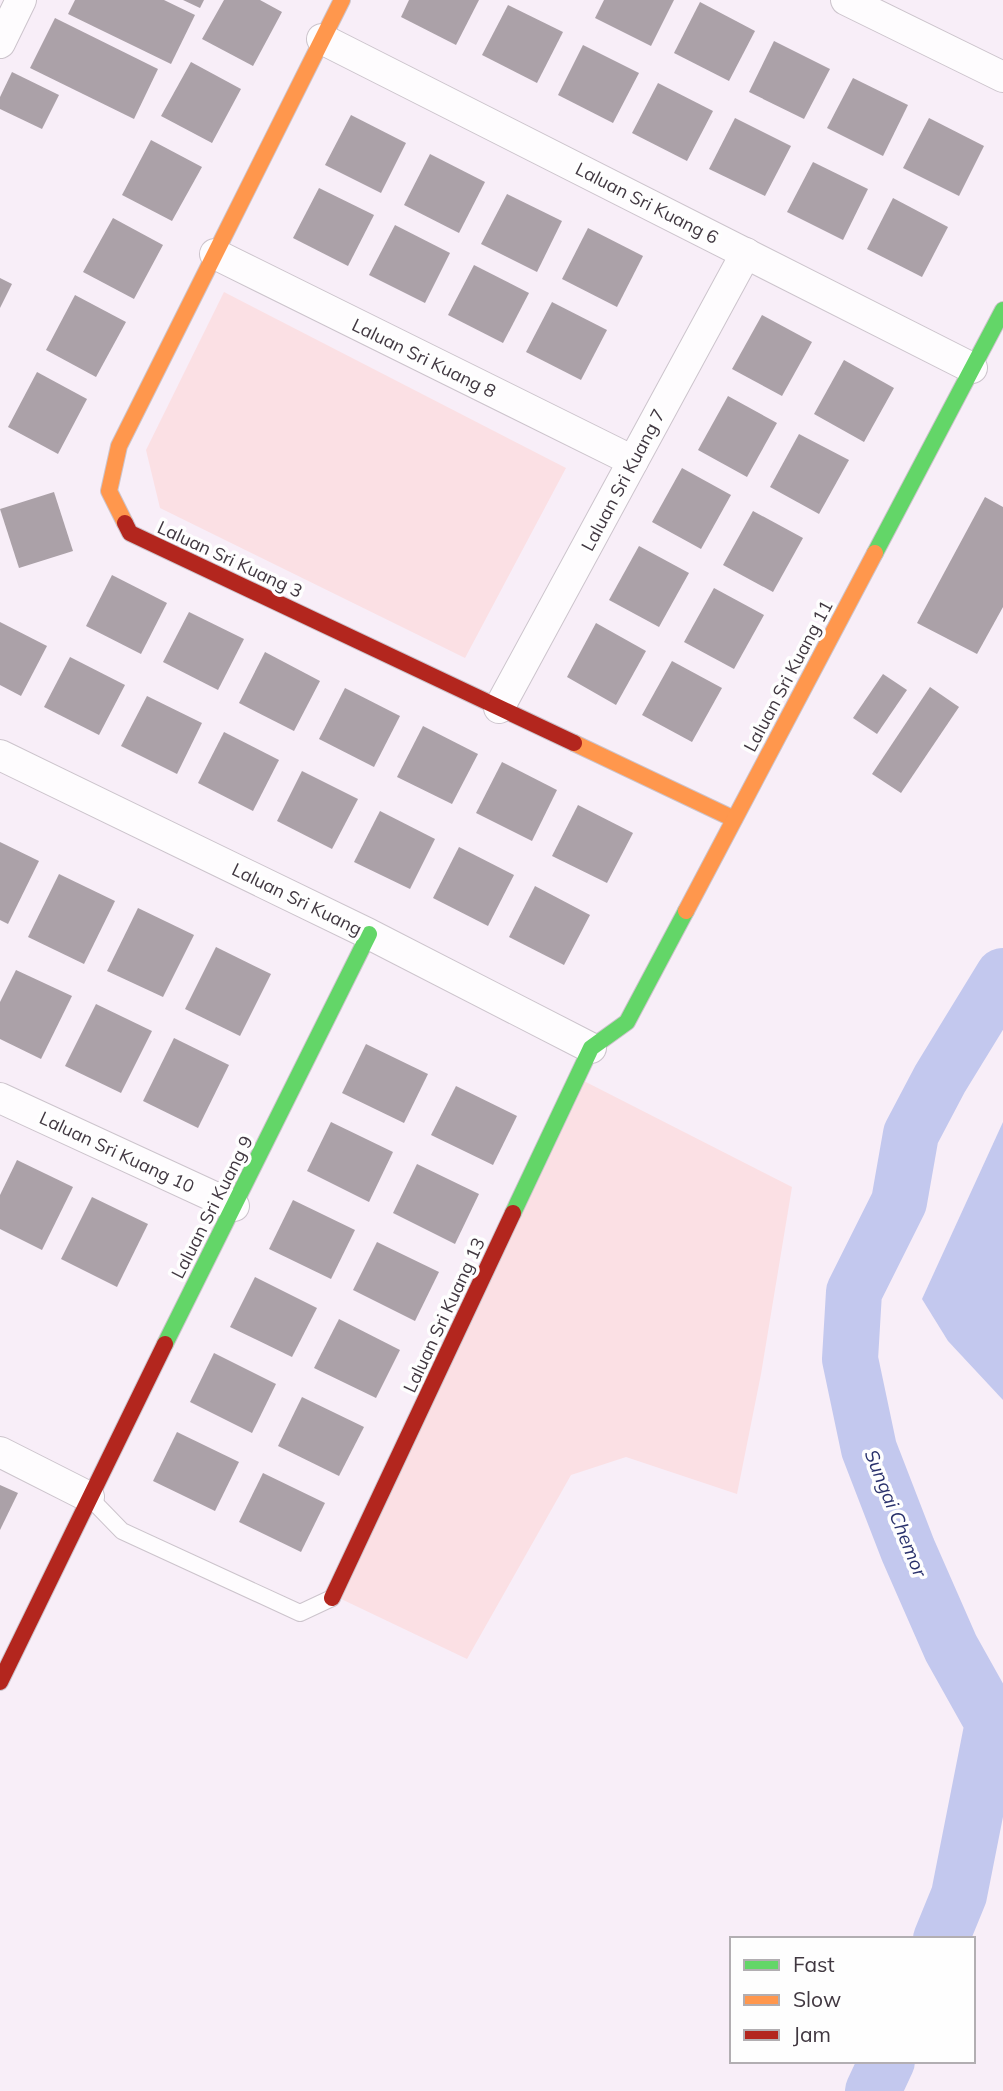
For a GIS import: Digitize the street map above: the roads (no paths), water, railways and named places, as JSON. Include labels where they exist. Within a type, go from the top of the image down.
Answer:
[{"type":"street","points":[[0,43],[21,0]]},
{"type":"street","name":"Laluan Sri Kuang 3","points":[[342,0],[119,446],[109,491],[130,533],[734,819]]},
{"type":"street","points":[[846,0],[1003,77]]},
{"type":"street","name":"Laluan Sri Kuang 6","points":[[322,39],[972,368]]},
{"type":"street","name":"Laluan Sri Kuang 7","points":[[499,708],[746,253]]},
{"type":"street","name":"Laluan Sri Kuang 8","points":[[215,254],[633,461]]},
{"type":"street","name":"Laluan Sri Kuang 11","points":[[591,1048],[627,1022],[1003,310]]},
{"type":"street","name":"Laluan Sri Kuang","points":[[0,755],[369,934],[591,1048]]},
{"type":"street","name":"Laluan Sri Kuang 9","points":[[0,1682],[369,934]]},
{"type":"street","name":"Laluan Sri Kuang 13","points":[[332,1598],[591,1048]]},
{"type":"street","name":"Laluan Sri Kuang 10","points":[[0,1098],[234,1206]]},
{"type":"street","points":[[0,1452],[89,1497]]},
{"type":"lane","points":[[89,1497],[122,1531],[300,1613],[332,1598]]},
{"type":"water","points":[[1003,1122],[1003,1400],[948,1341],[922,1299]]},
{"type":"waterway","name":"Sungai Chemor","points":[[942,1937],[959,1895],[993,1723],[951,1648],[908,1550],[869,1449],[850,1359],[854,1292],[899,1202],[911,1134],[940,1079],[1003,976]]},
{"type":"waterway","name":"Sungai Chemor","points":[[873,2091],[886,2063]]}]
